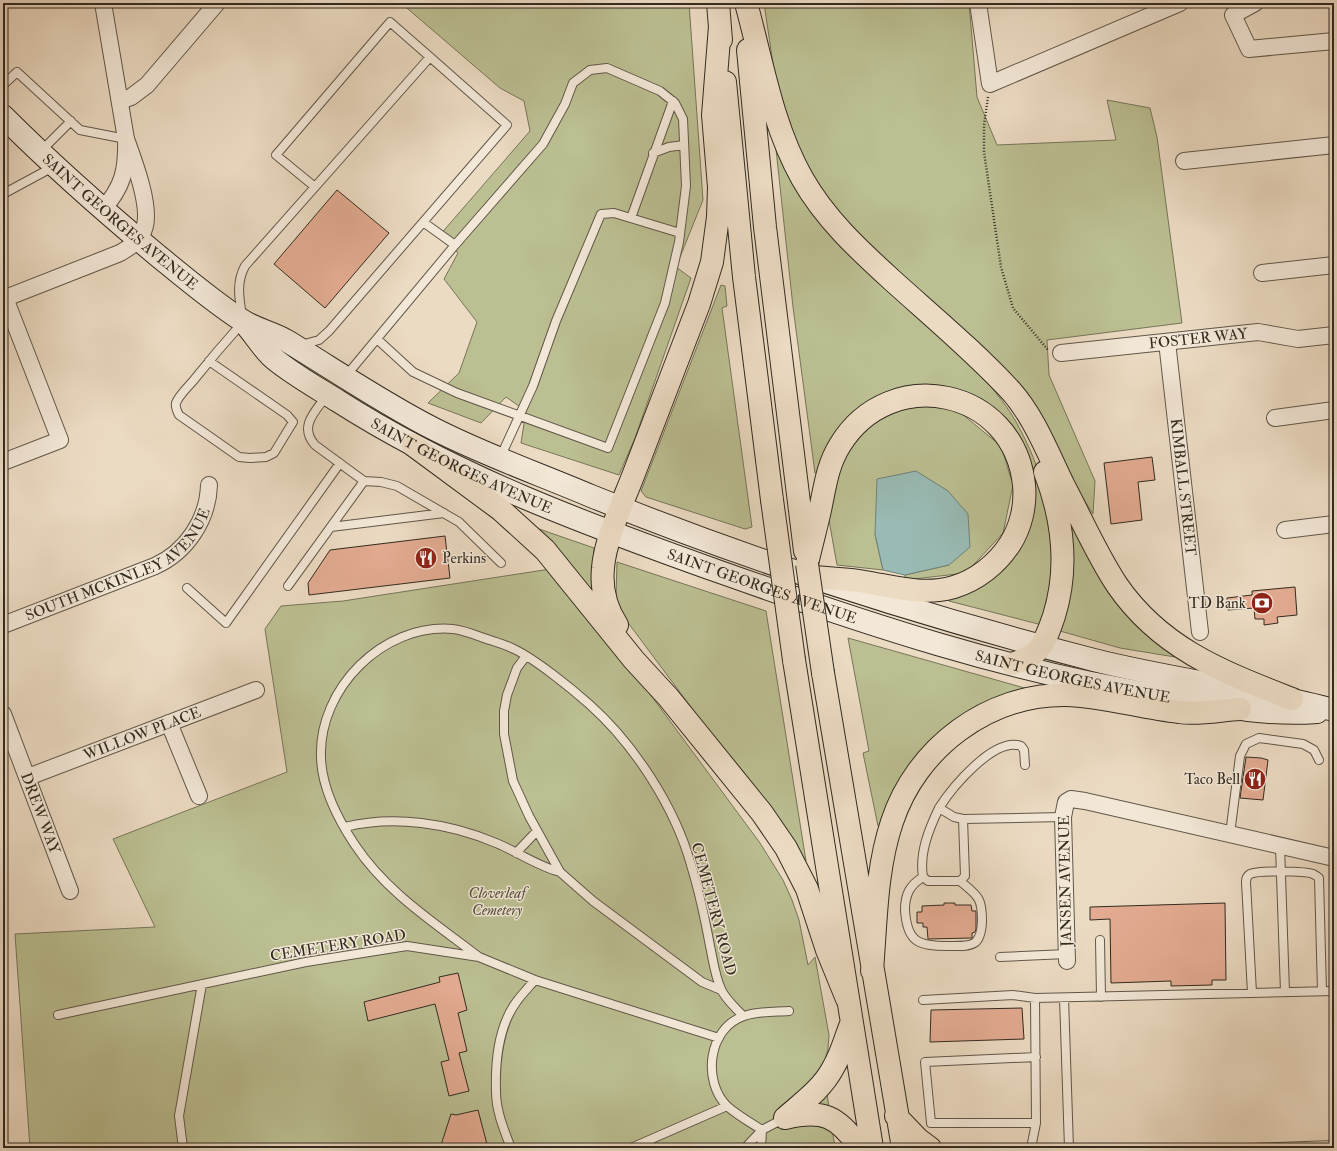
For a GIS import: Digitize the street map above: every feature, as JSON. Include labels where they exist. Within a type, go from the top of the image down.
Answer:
[{"type":"highway","points":[[718,3],[747,298],[772,500],[794,660],[872,1148]]},
{"type":"highway","points":[[745,3],[778,123],[795,165],[810,192],[830,219],[856,248],[969,349],[1012,392],[1028,417],[1109,573],[1124,594],[1140,614],[1169,639],[1198,659],[1229,674],[1292,699]]},
{"type":"highway","points":[[745,3],[765,227],[810,509],[811,570],[823,673],[896,1116],[903,1148]]},
{"type":"highway","points":[[720,26],[713,114],[719,202],[712,262],[699,304],[612,532],[602,569],[603,585],[606,605],[618,627],[668,696],[762,813],[786,848],[807,889],[827,950],[847,999]]},
{"type":"highway","points":[[992,373],[1032,443],[1049,483],[1060,523],[1063,560],[1059,596],[1049,630],[1041,646],[1033,655],[1012,664]]},
{"type":"highway","points":[[810,509],[835,453],[847,435],[861,421],[879,408],[897,400],[916,395],[953,398],[972,406],[988,417],[1003,431],[1012,445],[1020,462],[1024,480],[1023,510],[1012,540],[993,565],[965,583],[944,589],[921,592],[894,589],[811,570]]},
{"type":"highway","points":[[413,445],[496,506],[530,535],[589,604],[634,660],[668,696]]},
{"type":"highway","points":[[872,971],[881,874],[887,840],[894,816],[910,784],[920,769],[940,746],[961,729],[997,708],[1018,701],[1042,696],[1066,695],[1094,697],[1181,713],[1240,709]]},
{"type":"highway","points":[[785,1118],[811,1095],[827,1077],[838,1058],[851,1023]]},
{"type":"highway","points":[[785,1118],[813,1113],[827,1117],[842,1126],[860,1148]]},
{"type":"highway","points":[[896,1116],[918,1139],[930,1148]]},
{"type":"main road","name":"SAINT GEORGES AVENUE","points":[[3,116],[138,240],[243,322],[272,356],[328,395],[413,445],[475,476],[551,509],[812,604],[928,641],[1012,664],[1113,688],[1240,709],[1292,714],[1334,710]]},
{"type":"main road","name":"SAINT GEORGES AVENUE","points":[[243,322],[283,339],[345,378],[429,426],[500,459],[621,508],[770,563],[811,570],[910,608],[1041,646],[1164,676],[1292,699],[1334,710]]},
{"type":"main road","points":[[551,509],[575,507],[584,502],[588,495]]},
{"type":"street","points":[[103,3],[126,139],[126,162],[121,182],[113,197],[103,209]]},
{"type":"street","points":[[120,101],[131,97],[142,90],[217,3]]},
{"type":"street","points":[[978,3],[990,84],[1180,3]]},
{"type":"street","points":[[1254,3],[1233,15],[1249,49],[1334,41]]},
{"type":"street","points":[[3,462],[60,440],[4,299],[120,253],[138,240],[144,230],[145,209],[139,175],[126,139]]},
{"type":"street","points":[[1184,161],[1334,145]]},
{"type":"street","points":[[1262,273],[1334,265]]},
{"type":"street","name":"FOSTER WAY","points":[[1061,353],[1258,332],[1298,339],[1334,335]]},
{"type":"street","name":"KIMBALL STREET","points":[[1167,342],[1200,632]]},
{"type":"street","points":[[1275,418],[1334,410]]},
{"type":"street","name":"SOUTH MCKINLEY AVENUE","points":[[3,625],[155,566],[170,558],[185,544],[204,514],[207,506],[209,486]]},
{"type":"street","points":[[1285,530],[1334,524]]},
{"type":"street","name":"WILLOW PLACE","points":[[28,777],[256,690]]},
{"type":"street","name":"DREW WAY","points":[[3,714],[70,891]]},
{"type":"street","points":[[169,723],[199,796]]},
{"type":"street","name":"JANSEN AVENUE","points":[[1067,958],[1063,817],[1066,802],[1071,800],[1085,801],[1230,834]]},
{"type":"street","points":[[1230,834],[1334,858]]},
{"type":"lane","points":[[294,346],[319,340],[329,331],[507,125],[390,22],[276,155],[315,187]]},
{"type":"lane","points":[[294,422],[274,453],[266,457],[239,457],[179,415],[176,410],[176,403],[243,322],[238,287],[241,274],[250,260],[430,57]]},
{"type":"lane","points":[[345,378],[377,339],[455,245],[543,144],[565,104],[573,83],[590,70],[607,68],[660,91],[673,101],[683,119],[686,186],[680,233],[665,303],[608,448],[519,414],[458,393],[413,372],[377,339]]},
{"type":"lane","points":[[3,85],[17,72],[80,130],[126,139]]},
{"type":"lane","points":[[631,218],[653,152],[673,101]]},
{"type":"lane","points":[[3,194],[48,158],[71,121]]},
{"type":"lane","points":[[653,152],[669,146],[684,145]]},
{"type":"lane","points":[[500,459],[519,414],[533,386],[556,321],[601,214],[614,213],[680,233]]},
{"type":"lane","points":[[423,222],[455,245]]},
{"type":"lane","points":[[210,361],[294,422],[307,427]]},
{"type":"lane","points":[[328,395],[311,418],[307,427],[309,438],[315,445],[364,481],[381,482],[398,486],[460,522],[501,563]]},
{"type":"lane","points":[[187,588],[226,623],[340,463]]},
{"type":"lane","points":[[288,586],[364,481]]},
{"type":"lane","points":[[331,527],[444,513]]},
{"type":"lane","name":"CEMETERY ROAD","points":[[479,957],[401,897],[367,861],[345,827],[331,798],[323,773],[321,758],[322,737],[326,716],[335,698],[349,677],[365,661],[392,642],[411,634],[430,630],[454,629],[514,649],[526,656],[588,703],[610,724],[635,755],[661,794],[691,862],[721,990]]},
{"type":"lane","name":"CEMETERY ROAD","points":[[526,656],[517,668],[507,695],[504,711],[504,734],[512,781],[537,831],[560,872],[593,901],[702,982],[721,990],[743,1016]]},
{"type":"lane","points":[[1230,834],[1240,756],[1246,744],[1259,738],[1303,744],[1314,750],[1319,760]]},
{"type":"lane","points":[[923,877],[924,847],[939,808],[949,792],[961,778],[981,761],[997,751],[1012,745],[1021,746],[1024,750],[1025,765]]},
{"type":"lane","points":[[939,808],[954,817],[963,819],[1063,817]]},
{"type":"lane","points":[[923,877],[928,881],[960,881],[965,876],[963,819]]},
{"type":"lane","name":"CEMETERY ROAD","points":[[345,827],[379,820],[417,823],[473,835],[516,853],[544,868],[560,872]]},
{"type":"lane","points":[[516,853],[537,831]]},
{"type":"lane","points":[[1280,846],[1285,992]]},
{"type":"lane","points":[[1252,993],[1247,878],[1257,872],[1304,872],[1313,874],[1318,878],[1322,991]]},
{"type":"lane","points":[[923,877],[914,883],[905,898],[906,926],[920,943],[929,946],[970,945],[976,943],[982,935],[982,917],[979,900],[960,881]]},
{"type":"lane","points":[[1100,940],[1101,997]]},
{"type":"lane","name":"CEMETERY ROAD","points":[[58,1015],[306,962],[407,946],[479,957],[535,980],[719,1038]]},
{"type":"lane","points":[[1000,957],[1067,958]]},
{"type":"lane","points":[[511,1148],[502,1123],[496,1093],[498,1060],[503,1030],[516,1002],[535,980]]},
{"type":"lane","points":[[183,1148],[180,1116],[202,984]]},
{"type":"lane","points":[[923,1000],[1012,995],[1035,998],[1064,998],[1334,991]]},
{"type":"lane","points":[[1031,1148],[1036,1123],[1035,998]]},
{"type":"lane","points":[[1064,998],[1069,1148]]},
{"type":"lane","points":[[762,1130],[727,1106],[714,1083],[712,1070],[714,1048],[727,1027],[743,1016],[764,1012],[789,1011]]},
{"type":"lane","points":[[1036,1057],[925,1062],[931,1123],[1036,1123]]},
{"type":"lane","points":[[632,1148],[727,1106]]},
{"type":"lane","points":[[745,1148],[762,1130],[785,1118]]},
{"type":"lane","points":[[761,1148],[762,1130]]},
{"type":"lane","points":[[1249,1148],[1334,1145]]},
{"type":"path","points":[[990,84],[984,125],[984,152],[1001,267],[1012,308],[1050,352],[1061,353]]},
{"type":"green space","points":[[401,3],[689,3],[703,200],[676,267],[691,278],[635,438],[619,475],[521,443],[526,411],[506,397],[481,423],[428,403],[459,373],[477,322],[444,279],[458,253],[439,236],[530,131],[524,101],[500,88]]},
{"type":"green space","points":[[764,3],[969,3],[977,97],[997,145],[1116,140],[1107,100],[1150,108],[1157,137],[1182,323],[1047,340],[1049,375],[1095,481],[1093,514],[998,363],[843,222],[803,169],[778,98]]},
{"type":"green space","points":[[775,140],[800,191],[966,358],[996,393],[1016,421],[1037,467],[1048,505],[1051,525],[1054,564],[1053,584],[1042,625],[949,601],[948,596],[1027,526],[1000,417],[899,391],[819,473],[815,473],[793,307]]},
{"type":"green space","points":[[721,285],[725,286],[727,306],[722,308],[752,527],[745,529],[646,497],[641,491]]},
{"type":"green space","points":[[922,403],[956,409],[1001,446],[1013,485],[1003,533],[966,573],[905,580],[905,575],[949,565],[875,534],[883,570],[837,565],[827,509],[847,448],[878,418]]},
{"type":"green space","points":[[1061,497],[1122,609],[1175,657],[1120,648],[1060,631]]},
{"type":"green space","points":[[539,529],[594,548],[593,597]]},
{"type":"green space","points":[[617,562],[766,611],[806,861],[620,612],[616,598]]},
{"type":"green space","name":"Cloverleaf Cemetery","points":[[557,568],[760,843],[783,880],[799,920],[808,965],[815,957],[829,1035],[828,1049],[823,1067],[835,1148],[30,1148],[15,934],[155,927],[113,839],[287,772],[265,629],[281,606],[343,601]]},
{"type":"green space","points":[[848,638],[1028,689],[983,707],[881,826],[878,826],[863,753],[869,751]]},
{"type":"water","points":[[916,471],[948,491],[968,514],[970,547],[949,565],[905,575],[883,570],[875,534],[877,479]]},
{"type":"building","points":[[337,190],[389,233],[325,308],[274,264]]},
{"type":"building","points":[[1152,457],[1155,480],[1138,482],[1142,520],[1111,524],[1104,463]]},
{"type":"building","points":[[445,536],[450,578],[309,595],[308,583],[330,550]]},
{"type":"building","name":"TD Bank","points":[[1295,587],[1297,615],[1277,617],[1278,623],[1264,625],[1264,619],[1255,619],[1254,608],[1228,610],[1227,598],[1252,595],[1252,591]]},
{"type":"building","name":"Taco Bell","points":[[1246,757],[1268,760],[1263,800],[1240,798]]},
{"type":"building","points":[[944,903],[971,905],[972,911],[976,911],[976,929],[975,932],[972,933],[972,938],[928,939],[927,927],[923,927],[923,923],[917,923],[917,912],[922,912],[922,906],[944,905]]},
{"type":"building","points":[[1225,903],[1226,980],[1212,980],[1212,985],[1171,986],[1171,981],[1111,983],[1110,919],[1090,920],[1090,907]]},
{"type":"building","points":[[458,973],[467,1010],[458,1013],[467,1051],[459,1053],[469,1091],[449,1096],[441,1062],[449,1060],[435,1004],[368,1021],[364,1002],[440,982],[439,977]]},
{"type":"building","points":[[1022,1008],[1024,1039],[930,1042],[931,1010]]},
{"type":"building","points":[[478,1110],[488,1148],[440,1148],[451,1114],[456,1115]]},
{"type":"place","name":"Perkins","points":[[426,558]]},
{"type":"place","name":"TD Bank","points":[[1262,603]]},
{"type":"place","name":"Taco Bell","points":[[1255,779]]}]
